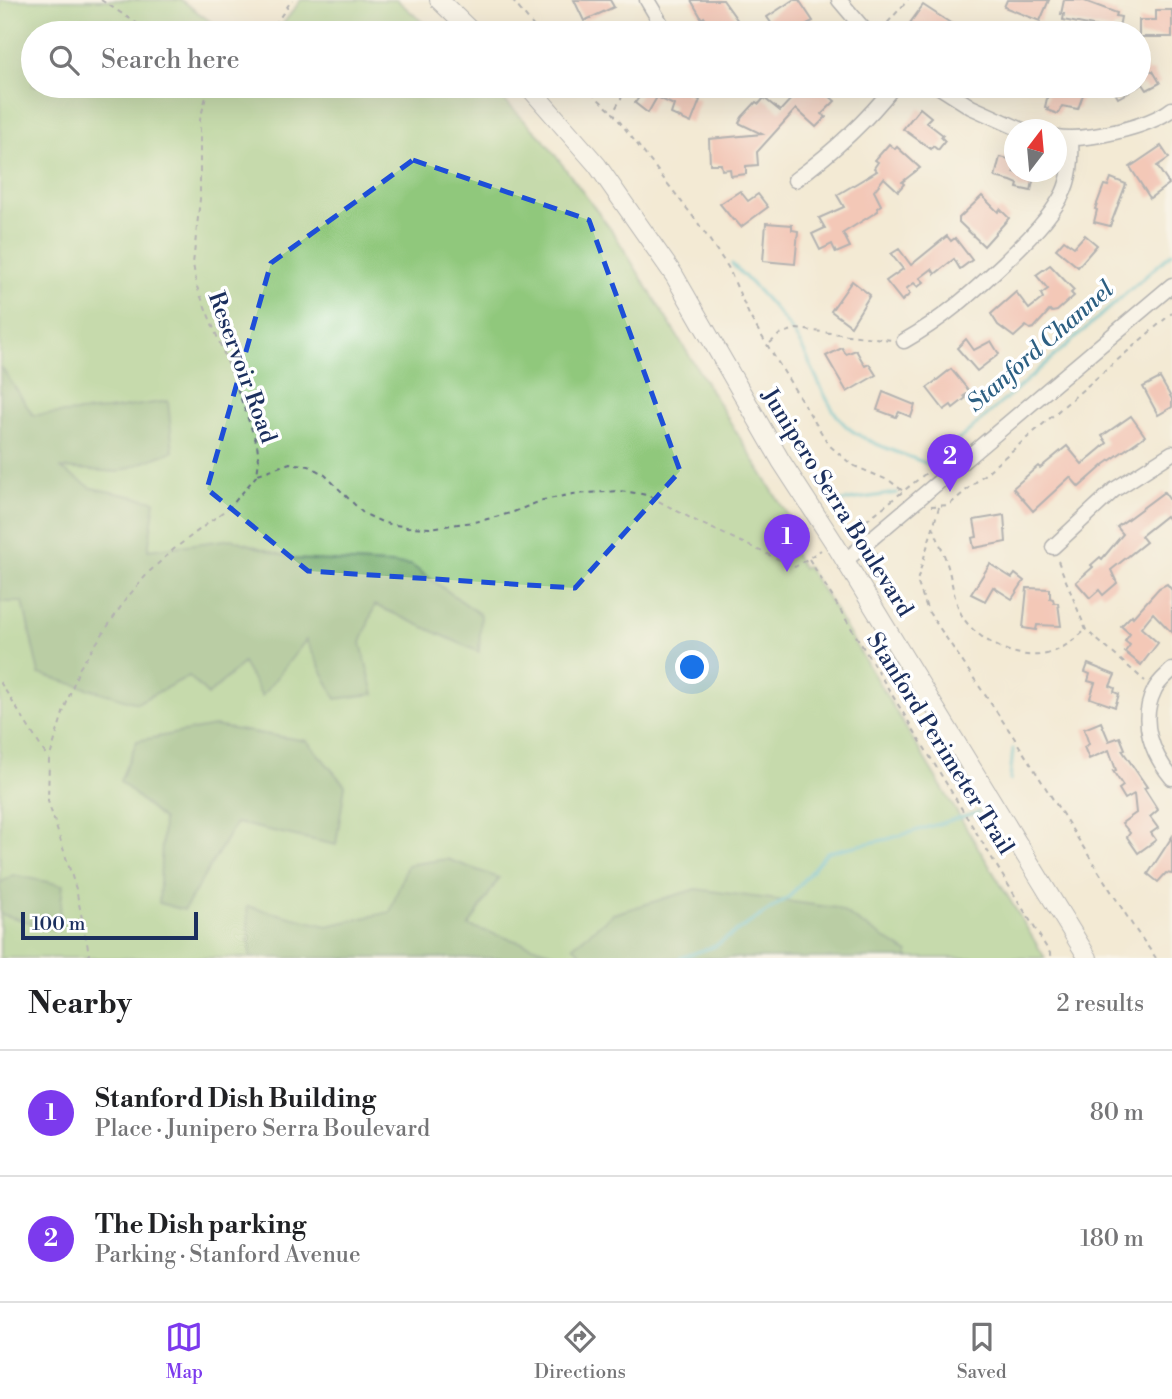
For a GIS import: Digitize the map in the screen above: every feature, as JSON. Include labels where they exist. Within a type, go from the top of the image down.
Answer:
[{"type":"main road","points":[[438,2],[459,21]]},
{"type":"main road","name":"Junipero Serra Boulevard","points":[[538,98],[597,165],[674,275],[781,461],[1088,958]]},
{"type":"street","points":[[647,0],[659,21]]},
{"type":"street","points":[[839,0],[857,21]]},
{"type":"street","points":[[795,180],[838,148],[870,117],[885,98]]},
{"type":"street","points":[[957,98],[1004,122]]},
{"type":"street","points":[[1067,138],[1124,130],[1171,113]]},
{"type":"street","points":[[1067,146],[1072,159],[1067,181]]},
{"type":"street","points":[[904,341],[936,323],[968,297],[1033,235],[1061,197],[1067,182]]},
{"type":"street","points":[[845,561],[1172,285]]},
{"type":"street","points":[[1053,547],[1114,490],[1172,453]]},
{"type":"street","points":[[1172,670],[1154,688],[1147,709],[1148,735],[1164,769],[1172,778]]},
{"type":"path","points":[[102,0],[134,21]]},
{"type":"path","points":[[277,21],[292,0]]},
{"type":"path","points":[[512,0],[529,21]]},
{"type":"path","points":[[889,21],[908,0]]},
{"type":"path","name":"Reservoir Road","points":[[90,958],[76,889],[48,801],[49,760],[79,669],[126,599],[149,572],[174,549],[232,505],[257,475],[257,444],[197,287],[193,264],[200,199],[200,120],[206,98]]},
{"type":"path","points":[[597,98],[613,113],[698,223],[728,267],[750,317],[829,445],[852,465],[890,481],[903,491]]},
{"type":"path","points":[[613,113],[621,98]]},
{"type":"path","points":[[929,506],[948,505],[1172,313]]},
{"type":"path","points":[[769,344],[780,334],[796,329],[904,341]]},
{"type":"path","points":[[257,475],[290,463],[309,466],[325,475],[363,513],[384,523],[407,527],[430,528],[480,521],[511,513],[543,500],[573,494],[619,491],[636,493],[647,495],[710,528],[795,567],[821,550]]},
{"type":"path","points":[[939,507],[917,581],[928,611],[1013,736],[1156,958]]},
{"type":"path","points":[[933,525],[960,610],[967,623],[990,642],[1019,654],[1037,656],[1054,652],[1086,630]]},
{"type":"path","points":[[875,565],[880,546]]},
{"type":"path","points":[[1053,547],[1086,630],[1154,688]]},
{"type":"path","name":"Stanford Perimeter Trail","points":[[809,558],[1054,958]]},
{"type":"path","points":[[0,682],[49,760]]},
{"type":"highlighted area","points":[[413,160],[589,220],[680,471],[575,588],[308,571],[207,489],[271,263]]},
{"type":"green space","points":[[0,0],[181,0],[210,21],[21,21],[21,98],[502,98],[543,139],[615,235],[796,529],[784,537],[803,568],[806,566],[825,594],[1045,958],[0,958]]},
{"type":"green space","points":[[301,0],[397,0],[421,21],[285,21]]},
{"type":"green space","points":[[0,365],[33,415],[107,410],[168,401],[173,451],[118,472],[60,468],[92,488],[155,501],[148,550],[232,539],[294,559],[411,565],[481,615],[479,652],[375,605],[361,643],[374,694],[336,699],[306,640],[262,696],[243,663],[208,695],[189,676],[137,703],[39,674],[23,602],[0,602]]},
{"type":"green space","points":[[214,726],[307,741],[345,785],[336,845],[236,823],[184,910],[159,903],[163,820],[120,781],[137,741]]},
{"type":"green space","points":[[447,859],[499,878],[469,926],[570,958],[250,958],[247,906],[327,926],[390,912],[407,865]]},
{"type":"green space","points":[[13,875],[63,885],[58,930],[0,914],[0,883]]},
{"type":"green space","points":[[696,889],[837,908],[908,953],[908,958],[586,958],[573,946],[613,914]]},
{"type":"building","points":[[574,0],[610,0],[614,7],[584,21]]},
{"type":"building","points":[[691,0],[723,0],[738,21],[707,21],[704,17],[702,19]]},
{"type":"building","points":[[793,0],[799,0],[813,21],[770,21],[767,17]]},
{"type":"building","points":[[1007,0],[1049,0],[1040,21],[1004,7]]},
{"type":"building","points":[[1064,0],[1082,0],[1121,17],[1120,21],[1068,21],[1063,20],[1064,14],[1061,14]]},
{"type":"building","points":[[923,5],[947,21],[911,21]]},
{"type":"building","points":[[1156,10],[1172,10],[1172,37],[1151,37],[1151,21],[1139,21],[1156,20]]},
{"type":"building","points":[[1151,71],[1153,71],[1160,83],[1151,88]]},
{"type":"building","points":[[639,98],[656,98],[648,113],[635,103]]},
{"type":"building","points":[[659,98],[700,100],[691,123],[671,114],[674,105]]},
{"type":"building","points":[[764,98],[780,111],[792,98],[832,98],[835,101],[822,114],[826,117],[816,127],[796,109],[757,152],[758,165],[746,166],[746,174],[731,176],[730,169],[722,170],[721,164],[710,164],[709,139],[762,134],[739,123],[756,102],[759,104]]},
{"type":"building","points":[[1047,98],[1082,98],[1078,109],[1062,106],[1058,114],[1045,107]]},
{"type":"building","points":[[920,108],[931,117],[926,122],[943,135],[941,137],[945,141],[938,150],[933,146],[931,149],[903,129]]},
{"type":"building","points":[[889,144],[895,149],[897,147],[920,168],[902,182],[904,184],[898,191],[884,178],[874,191],[881,205],[877,208],[878,211],[843,233],[850,247],[836,253],[832,244],[820,250],[812,234],[825,228],[819,218],[844,207],[837,195],[877,171],[874,168],[878,162],[875,160]]},
{"type":"building","points":[[1161,146],[1169,158],[1157,166],[1169,184],[1150,198],[1130,167]]},
{"type":"building","points":[[1000,157],[1004,158],[1004,179],[995,177]]},
{"type":"building","points":[[1111,178],[1126,184],[1110,226],[1094,222],[1095,209],[1104,185],[1108,186]]},
{"type":"building","points":[[1013,182],[1033,182],[1031,191],[1017,188],[1018,184]]},
{"type":"building","points":[[740,191],[748,201],[758,194],[768,207],[741,227],[720,204]]},
{"type":"building","points":[[982,196],[998,212],[1000,209],[1009,218],[984,246],[959,222],[959,218]]},
{"type":"building","points":[[766,223],[792,225],[792,230],[798,231],[795,264],[763,261]]},
{"type":"building","points":[[1085,235],[1097,245],[1078,267],[1056,249],[1064,240],[1074,247]]},
{"type":"building","points":[[947,236],[951,241],[955,238],[972,260],[960,269],[954,259],[935,274],[932,269],[920,278],[924,282],[918,287],[914,283],[906,289],[910,294],[902,301],[886,281],[903,269],[891,254],[899,249],[911,265]]},
{"type":"building","points":[[1050,265],[1074,290],[1071,293],[1074,296],[1057,311],[1050,310],[1034,328],[1026,326],[1014,337],[998,325],[991,314],[1016,292],[1029,309],[1043,298],[1041,294],[1048,289],[1036,275]]},
{"type":"building","points":[[852,281],[870,295],[851,326],[831,311]]},
{"type":"building","points":[[966,339],[974,350],[991,341],[999,354],[977,371],[957,348]]},
{"type":"building","points":[[842,348],[846,354],[856,350],[865,366],[869,364],[876,375],[847,392],[826,356]]},
{"type":"building","points":[[951,369],[970,392],[953,408],[951,405],[944,410],[927,388]]},
{"type":"building","points":[[1160,378],[1172,399],[1172,407],[1158,415],[1143,387]]},
{"type":"building","points":[[883,392],[915,405],[911,417],[899,412],[896,417],[877,410]]},
{"type":"building","points":[[1131,416],[1145,436],[1105,464],[1079,487],[1070,477],[1033,511],[1013,488],[1067,446],[1082,464],[1107,443],[1102,436]]},
{"type":"building","points":[[1164,492],[1172,503],[1172,524],[1166,516],[1141,536],[1146,542],[1111,570],[1117,583],[1103,595],[1099,590],[1090,598],[1076,582],[1100,557],[1102,559],[1123,534],[1117,527]]},
{"type":"building","points":[[1004,515],[1006,542],[974,548],[972,538],[977,537],[974,520]]},
{"type":"building","points":[[990,564],[1012,578],[1015,574],[1024,581],[1012,599],[993,587],[985,601],[971,594]]},
{"type":"building","points":[[1167,584],[1172,590],[1172,633],[1153,613],[1141,628],[1158,643],[1141,665],[1125,652],[1130,645],[1125,641],[1130,634],[1121,626],[1132,615],[1133,617],[1159,588]]},
{"type":"building","points":[[1027,588],[1050,589],[1050,598],[1054,603],[1058,603],[1061,626],[1037,625],[1036,630],[1023,628]]},
{"type":"building","points":[[1088,664],[1115,675],[1110,686],[1119,694],[1115,707],[1090,698],[1095,683],[1088,681],[1090,674],[1085,672]]},
{"type":"building","points":[[1101,722],[1109,741],[1120,737],[1125,749],[1122,750],[1147,787],[1144,788],[1158,810],[1150,817],[1158,828],[1151,833],[1156,840],[1138,853],[1127,837],[1130,833],[1122,823],[1136,813],[1134,794],[1125,799],[1119,789],[1123,786],[1113,771],[1116,770],[1109,750],[1089,759],[1084,747],[1089,744],[1084,729]]},
{"type":"building","points":[[1172,837],[1172,874],[1166,873],[1158,882],[1148,874]]},
{"type":"waterway","name":"Stanford Channel","points":[[732,264],[792,332],[842,422],[869,441],[930,465],[1172,253]]},
{"type":"waterway","name":"Stanford Channel","points":[[835,502],[897,493]]},
{"type":"waterway","points":[[1010,780],[1013,749]]},
{"type":"waterway","points":[[680,958],[715,946],[790,896],[827,852],[888,839],[979,812]]},
{"type":"place","name":"The Dish parking","points":[[950,492]]},
{"type":"place","name":"Stanford Dish Building","points":[[787,572]]}]
